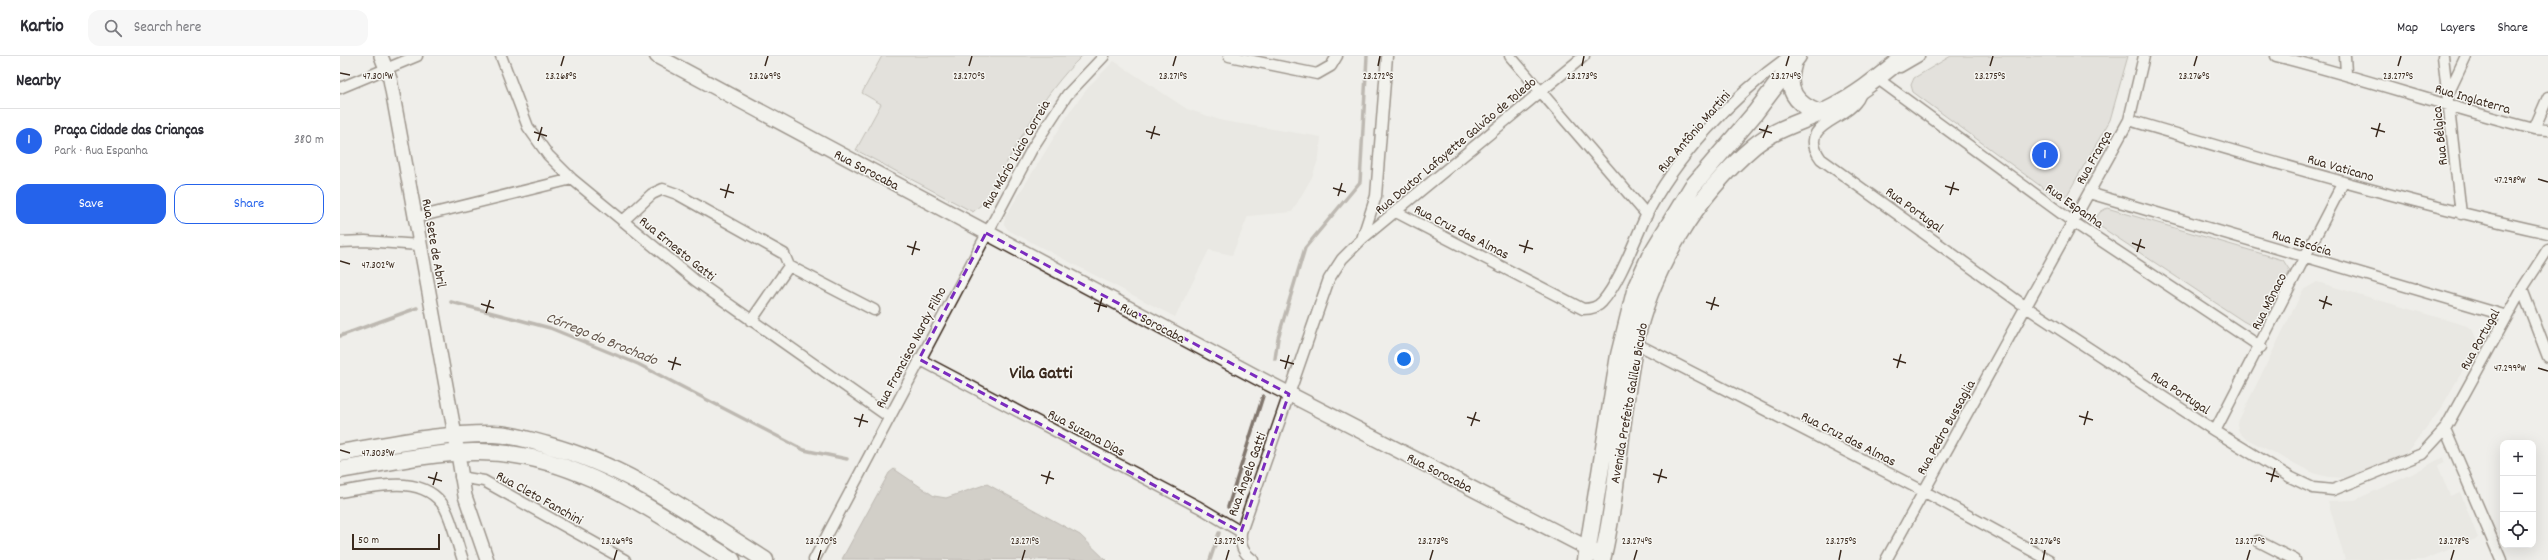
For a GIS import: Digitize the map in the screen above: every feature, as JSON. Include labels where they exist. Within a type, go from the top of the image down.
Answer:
[{"type":"main road","name":"Rua Sorocaba","points":[[656,56],[986,233],[1598,557]]},
{"type":"main road","name":"Avenida Prefeito Galileu Bicudo","points":[[1598,557],[1635,343],[1656,280],[1687,224],[1703,201],[1738,160],[1755,145],[1771,134],[1831,108],[1862,91],[1878,79],[1902,57]]},
{"type":"main road","name":"Avenida Prefeito Galileu Bicudo","points":[[1598,557],[1619,355],[1636,287],[1650,256],[1692,187],[1755,113],[1794,58]]},
{"type":"main road","points":[[1794,58],[1790,80],[1794,99],[1800,104],[1819,112]]},
{"type":"main road","points":[[340,453],[455,436],[494,434],[510,436],[573,452],[601,462],[639,481],[765,560]]},
{"type":"main road","points":[[341,470],[457,452],[493,452],[521,456],[566,468],[632,497],[732,560]]},
{"type":"street","name":"Rua Sete de Abril","points":[[381,56],[390,79],[414,218],[455,436],[460,477],[487,560]]},
{"type":"street","points":[[340,88],[417,56]]},
{"type":"street","name":"Rua Ernesto Gatti","points":[[501,56],[528,127],[548,155],[572,179],[696,281],[889,417]]},
{"type":"street","name":"Rua Mário Lúcio Correia","points":[[986,233],[1033,147],[1067,95],[1104,56]]},
{"type":"street","points":[[1229,56],[1317,74],[1331,66],[1337,56]]},
{"type":"street","points":[[1362,239],[1376,196],[1387,56]]},
{"type":"street","points":[[1510,56],[1647,215]]},
{"type":"street","name":"Rua Doutor Lafayette Galvão de Toledo","points":[[1289,394],[1329,279],[1342,259],[1362,239],[1584,56]]},
{"type":"street","points":[[1878,79],[1919,56]]},
{"type":"street","name":"Rua França","points":[[2026,307],[2129,120],[2144,56]]},
{"type":"street","name":"Rua Inglaterra","points":[[2276,56],[2346,74],[2450,107],[2534,129],[2548,130]]},
{"type":"street","points":[[2345,56],[2346,74]]},
{"type":"street","name":"Rua Bélgica","points":[[2443,56],[2450,107],[2460,214]]},
{"type":"street","points":[[2448,94],[2466,56]]},
{"type":"street","name":"Rua Antônio Martini","points":[[1601,303],[1612,287],[1647,215],[1662,190],[1686,157],[1711,128],[1762,76],[1794,58]]},
{"type":"street","name":"Rua Espanha","points":[[1878,79],[2073,222],[2261,346]]},
{"type":"street","name":"Rua Portugal","points":[[1862,91],[1856,103],[1820,127],[1816,134],[1814,143],[1821,159],[2026,307],[2290,478],[2312,488],[2333,490],[2422,454],[2445,429],[2522,289],[2548,249]]},
{"type":"street","points":[[2534,129],[2548,97]]},
{"type":"street","name":"Rua Vaticano","points":[[2129,120],[2343,183],[2460,214],[2548,232]]},
{"type":"street","points":[[414,218],[572,179]]},
{"type":"street","name":"Rua Mônaco","points":[[2216,431],[2261,346],[2343,183]]},
{"type":"street","points":[[623,221],[658,190],[669,190],[784,254],[788,266],[874,310]]},
{"type":"street","name":"Rua Escócia","points":[[2089,193],[2507,316]]},
{"type":"street","name":"Rua Cruz das Almas","points":[[1396,212],[1583,309],[1591,308],[1601,303]]},
{"type":"street","name":"Rua Francisco Nardy Filho","points":[[814,560],[986,233]]},
{"type":"street","points":[[340,242],[365,241],[419,245]]},
{"type":"street","points":[[751,321],[788,266]]},
{"type":"street","points":[[2522,289],[2548,357]]},
{"type":"street","name":"Rua Pedro Bussaglia","points":[[1886,560],[1925,492],[2026,307]]},
{"type":"street","name":"Rua Cruz das Almas","points":[[1635,343],[1925,492],[2049,560]]},
{"type":"street","name":"Rua Suzana Dias","points":[[919,359],[1199,507],[1240,532]]},
{"type":"street","name":"Rua Ângelo Gatti","points":[[1253,560],[1244,553],[1240,543],[1240,532],[1289,394]]},
{"type":"street","points":[[2445,429],[2502,560]]},
{"type":"street","name":"Rua Cleto Fanchini","points":[[460,477],[484,481],[623,559]]},
{"type":"street","points":[[340,492],[401,485],[421,487],[433,494],[445,508],[463,560]]},
{"type":"street","points":[[2258,541],[2295,560]]},
{"type":"highlighted area","points":[[986,233],[1289,394],[1241,532],[919,359]]},
{"type":"shaded area","points":[[882,56],[1082,56],[1053,88],[1040,106],[985,201],[973,212],[856,150],[881,104],[862,93]]},
{"type":"shaded area","points":[[1951,56],[2128,56],[2110,120],[2067,195],[2054,196],[1913,92],[1911,85],[1914,78]]},
{"type":"shaded area","points":[[1114,61],[1187,109],[1223,121],[1321,137],[1319,157],[1312,177],[1292,212],[1248,216],[1232,255],[1209,250],[1175,317],[1008,230],[1004,224],[1005,217],[1071,110],[1091,84]]},
{"type":"shaded area","points":[[2107,208],[2283,260],[2290,271],[2262,325],[2252,326],[2243,321],[2098,225],[2096,218],[2100,212]]},
{"type":"shaded area","points":[[2317,282],[2467,326],[2473,331],[2477,341],[2475,349],[2440,410],[2407,452],[2354,476],[2345,478],[2328,477],[2313,473],[2245,438],[2239,432],[2237,424],[2303,290]]},
{"type":"shaded area","points":[[2443,457],[2445,463],[2438,466],[2450,496],[2460,492],[2478,538],[2423,560],[2345,560],[2328,501],[2355,500],[2412,474]]},
{"type":"shaded area","points":[[894,469],[934,496],[946,498],[987,484],[1080,535],[1106,560],[842,559],[889,473]]},
{"type":"waterway","name":"Córrego do Brochado","points":[[1275,359],[1278,338],[1305,248],[1360,182],[1367,56]]},
{"type":"waterway","name":"Córrego do Brochado","points":[[451,302],[550,328],[638,364],[804,450],[847,459]]},
{"type":"waterway","points":[[340,336],[417,308]]},
{"type":"waterway","name":"Córrego do Brochado","points":[[1228,507],[1263,396]]},
{"type":"waterway","name":"Córrego do Brochado","points":[[1210,560],[1219,533]]},
{"type":"place","name":"Praça Cidade das Crianças","points":[[2045,155]]},
{"type":"district","name":"Vila Gatti","points":[[1041,372]]}]
